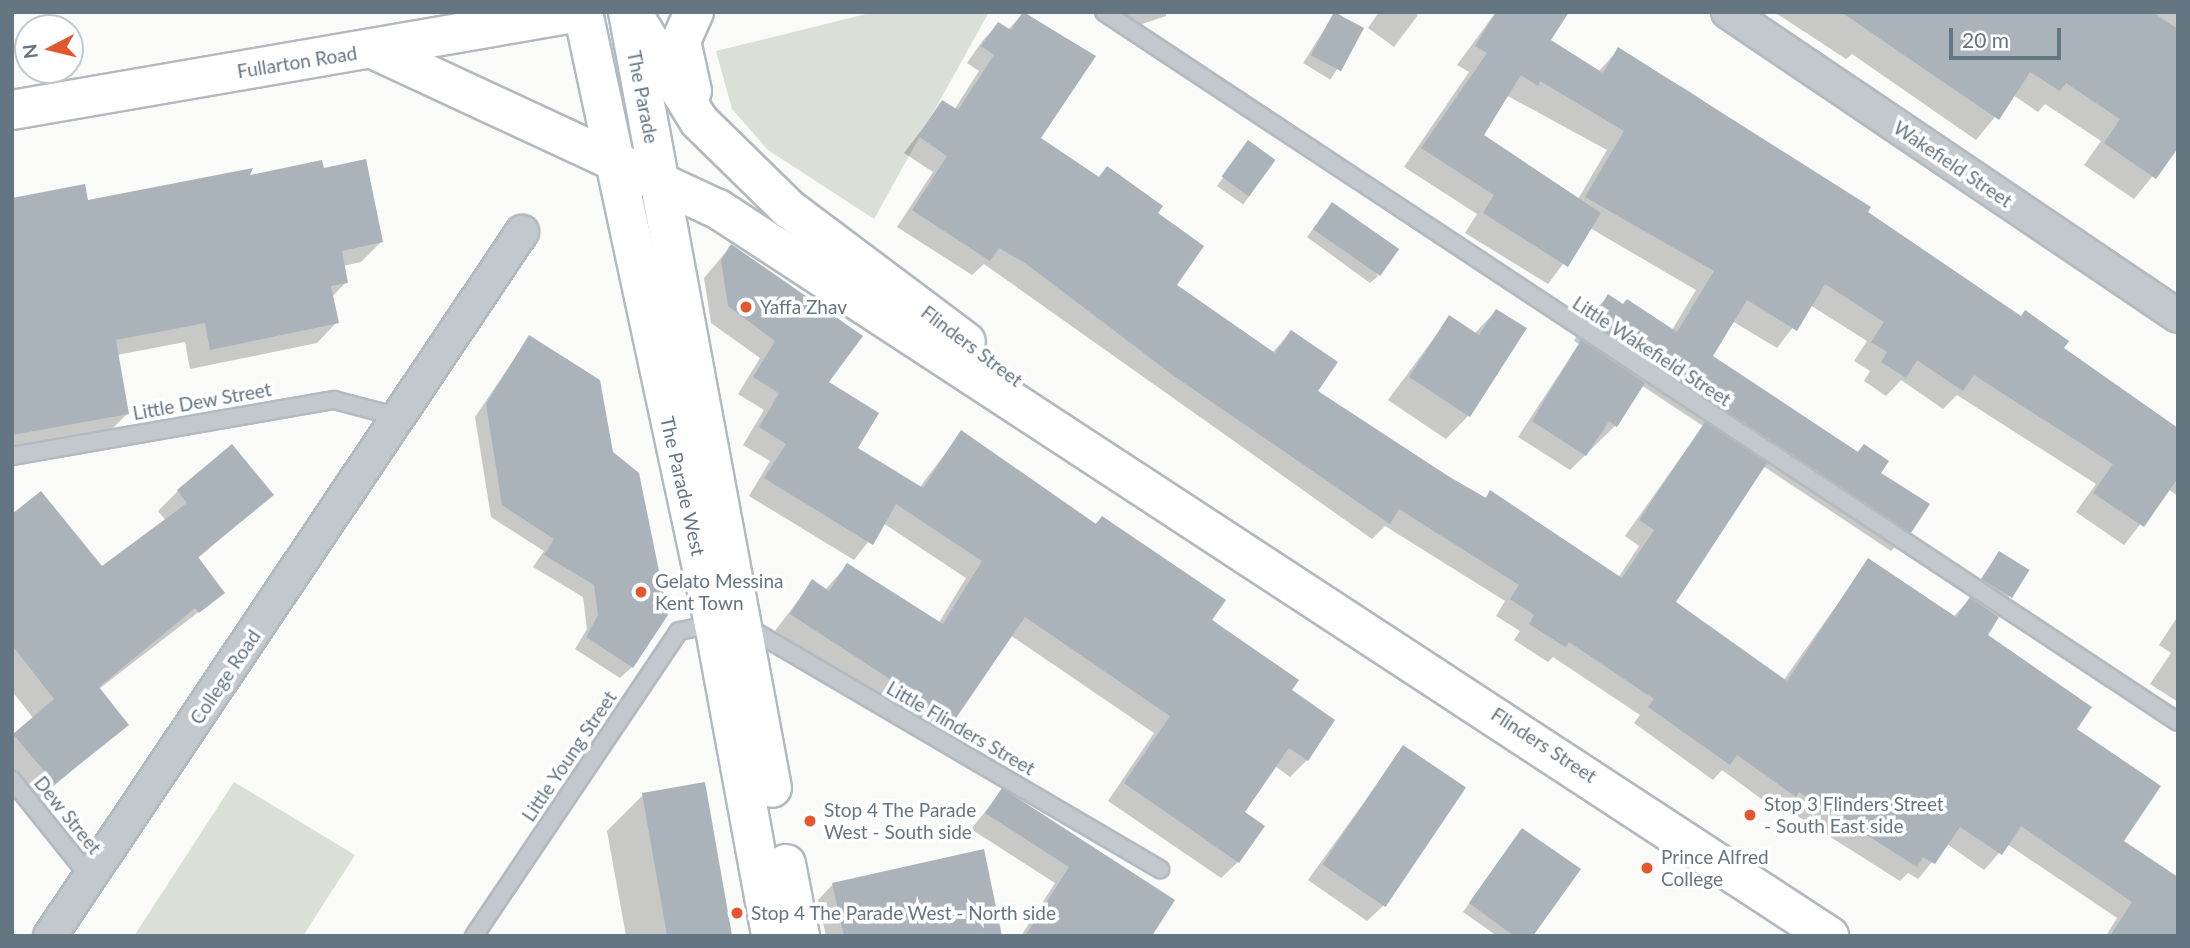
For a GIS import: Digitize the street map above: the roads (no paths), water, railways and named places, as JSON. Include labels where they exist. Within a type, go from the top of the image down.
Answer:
[{"type":"main road","name":"Fullarton Road","points":[[12,110],[375,50],[582,12]]},
{"type":"main road","points":[[582,12],[612,161]]},
{"type":"main road","name":"Flinders Street","points":[[630,12],[699,121],[789,209],[1257,559]]},
{"type":"main road","name":"The Parade","points":[[630,12],[659,183]]},
{"type":"main road","points":[[694,12],[681,41],[699,121]]},
{"type":"main road","name":"Flinders Street","points":[[375,50],[718,209],[1257,559],[1829,936]]},
{"type":"main road","name":"The Parade West","points":[[612,161],[728,624],[800,936]]},
{"type":"main road","name":"The Parade West","points":[[659,183],[728,624],[771,936]]},
{"type":"street","name":"Wakefield Street","points":[[1728,12],[2178,316]]},
{"type":"street","name":"College Road","points":[[50,936],[522,232]]},
{"type":"lane","name":"Little Wakefield Street","points":[[1104,12],[2178,722]]},
{"type":"lane","name":"Little Dew Street","points":[[12,456],[334,400],[399,417]]},
{"type":"lane","name":"Little Flinders Street","points":[[728,624],[1160,869]]},
{"type":"lane","name":"Little Young Street","points":[[474,936],[679,631],[728,624]]},
{"type":"lane","name":"Dew Street","points":[[12,780],[90,877]]},
{"type":"place","name":"Yaffa Zhav","points":[[746,307]]},
{"type":"place","name":"Gelato Messina Kent Town","points":[[641,592]]},
{"type":"place","name":"Stop 3 Flinders Street - South East side","points":[[1750,815]]},
{"type":"place","name":"Stop 4 The Parade West - South side","points":[[810,821]]},
{"type":"place","name":"Prince Alfred College","points":[[1647,868]]},
{"type":"place","name":"Stop 4 The Parade West - North side","points":[[737,913]]}]
